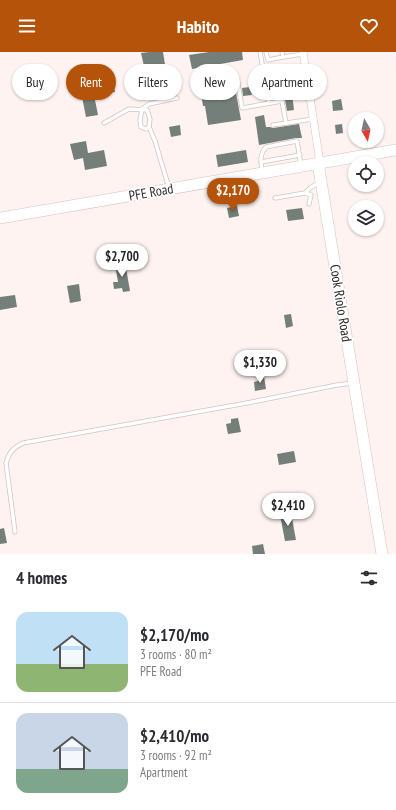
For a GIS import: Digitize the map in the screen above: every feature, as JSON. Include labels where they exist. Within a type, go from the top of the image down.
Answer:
[{"type":"main road","name":"PFE Road","points":[[0,218],[170,189],[262,168],[301,161],[318,163],[396,150]]},
{"type":"main road","name":"Cook Riolo Road","points":[[318,163],[382,554]]},
{"type":"street","name":"Cook Riolo Road","points":[[303,53],[319,156],[318,163]]},
{"type":"lane","points":[[260,52],[269,103]]},
{"type":"lane","points":[[266,52],[268,60],[303,53]]},
{"type":"lane","points":[[282,52],[283,57]]},
{"type":"lane","points":[[240,96],[242,108],[282,101],[286,123]]},
{"type":"lane","points":[[149,127],[146,130],[141,127],[140,120],[142,109],[149,104],[168,100]]},
{"type":"lane","points":[[104,123],[129,109],[147,110],[150,119],[149,127],[170,189]]},
{"type":"lane","points":[[273,125],[313,119]]},
{"type":"lane","points":[[262,168],[262,152],[266,147],[297,141],[301,161]]},
{"type":"lane","points":[[305,193],[321,181]]},
{"type":"lane","points":[[275,198],[305,193],[311,195],[309,204]]},
{"type":"lane","points":[[14,532],[6,463],[9,453],[23,443],[354,383]]},
{"type":"building","points":[[163,52],[165,64],[144,64],[141,53]]},
{"type":"building","points":[[209,52],[242,52],[243,60],[220,64],[191,64],[189,55]]},
{"type":"building","points":[[248,87],[248,95],[243,96],[242,88]]},
{"type":"building","points":[[341,99],[343,110],[333,111],[332,101]]},
{"type":"building","points":[[83,100],[95,100],[98,115],[86,117]]},
{"type":"building","points":[[202,100],[237,100],[241,120],[208,125],[205,106],[203,106]]},
{"type":"building","points":[[285,100],[293,100],[294,110],[287,111]]},
{"type":"building","points":[[264,115],[266,127],[273,128],[299,124],[302,138],[259,145],[255,117]]},
{"type":"building","points":[[342,124],[343,133],[336,134],[335,125]]},
{"type":"building","points":[[180,125],[181,135],[171,137],[169,127]]},
{"type":"building","points":[[86,141],[88,153],[104,150],[107,166],[85,170],[83,158],[74,160],[70,144]]},
{"type":"building","points":[[246,150],[248,162],[218,167],[216,155]]},
{"type":"building","points":[[237,206],[239,216],[229,218],[227,208]]},
{"type":"building","points":[[302,208],[304,219],[288,221],[286,210]]},
{"type":"building","points":[[125,262],[130,291],[123,292],[122,288],[114,289],[113,282],[118,282],[115,264]]},
{"type":"building","points":[[79,284],[81,301],[70,303],[67,286]]},
{"type":"building","points":[[15,295],[17,307],[0,310],[0,297]]},
{"type":"building","points":[[291,314],[293,326],[286,328],[284,315]]},
{"type":"building","points":[[264,376],[266,389],[255,391],[254,382],[258,381],[258,377]]},
{"type":"building","points":[[238,418],[241,432],[228,434],[226,424],[231,423],[231,419]]},
{"type":"building","points":[[294,451],[296,462],[279,465],[277,454]]},
{"type":"building","points":[[291,513],[296,540],[285,541],[280,515]]},
{"type":"building","points":[[4,528],[7,543],[0,544],[0,529]]},
{"type":"building","points":[[263,544],[265,554],[253,554],[252,546]]}]
